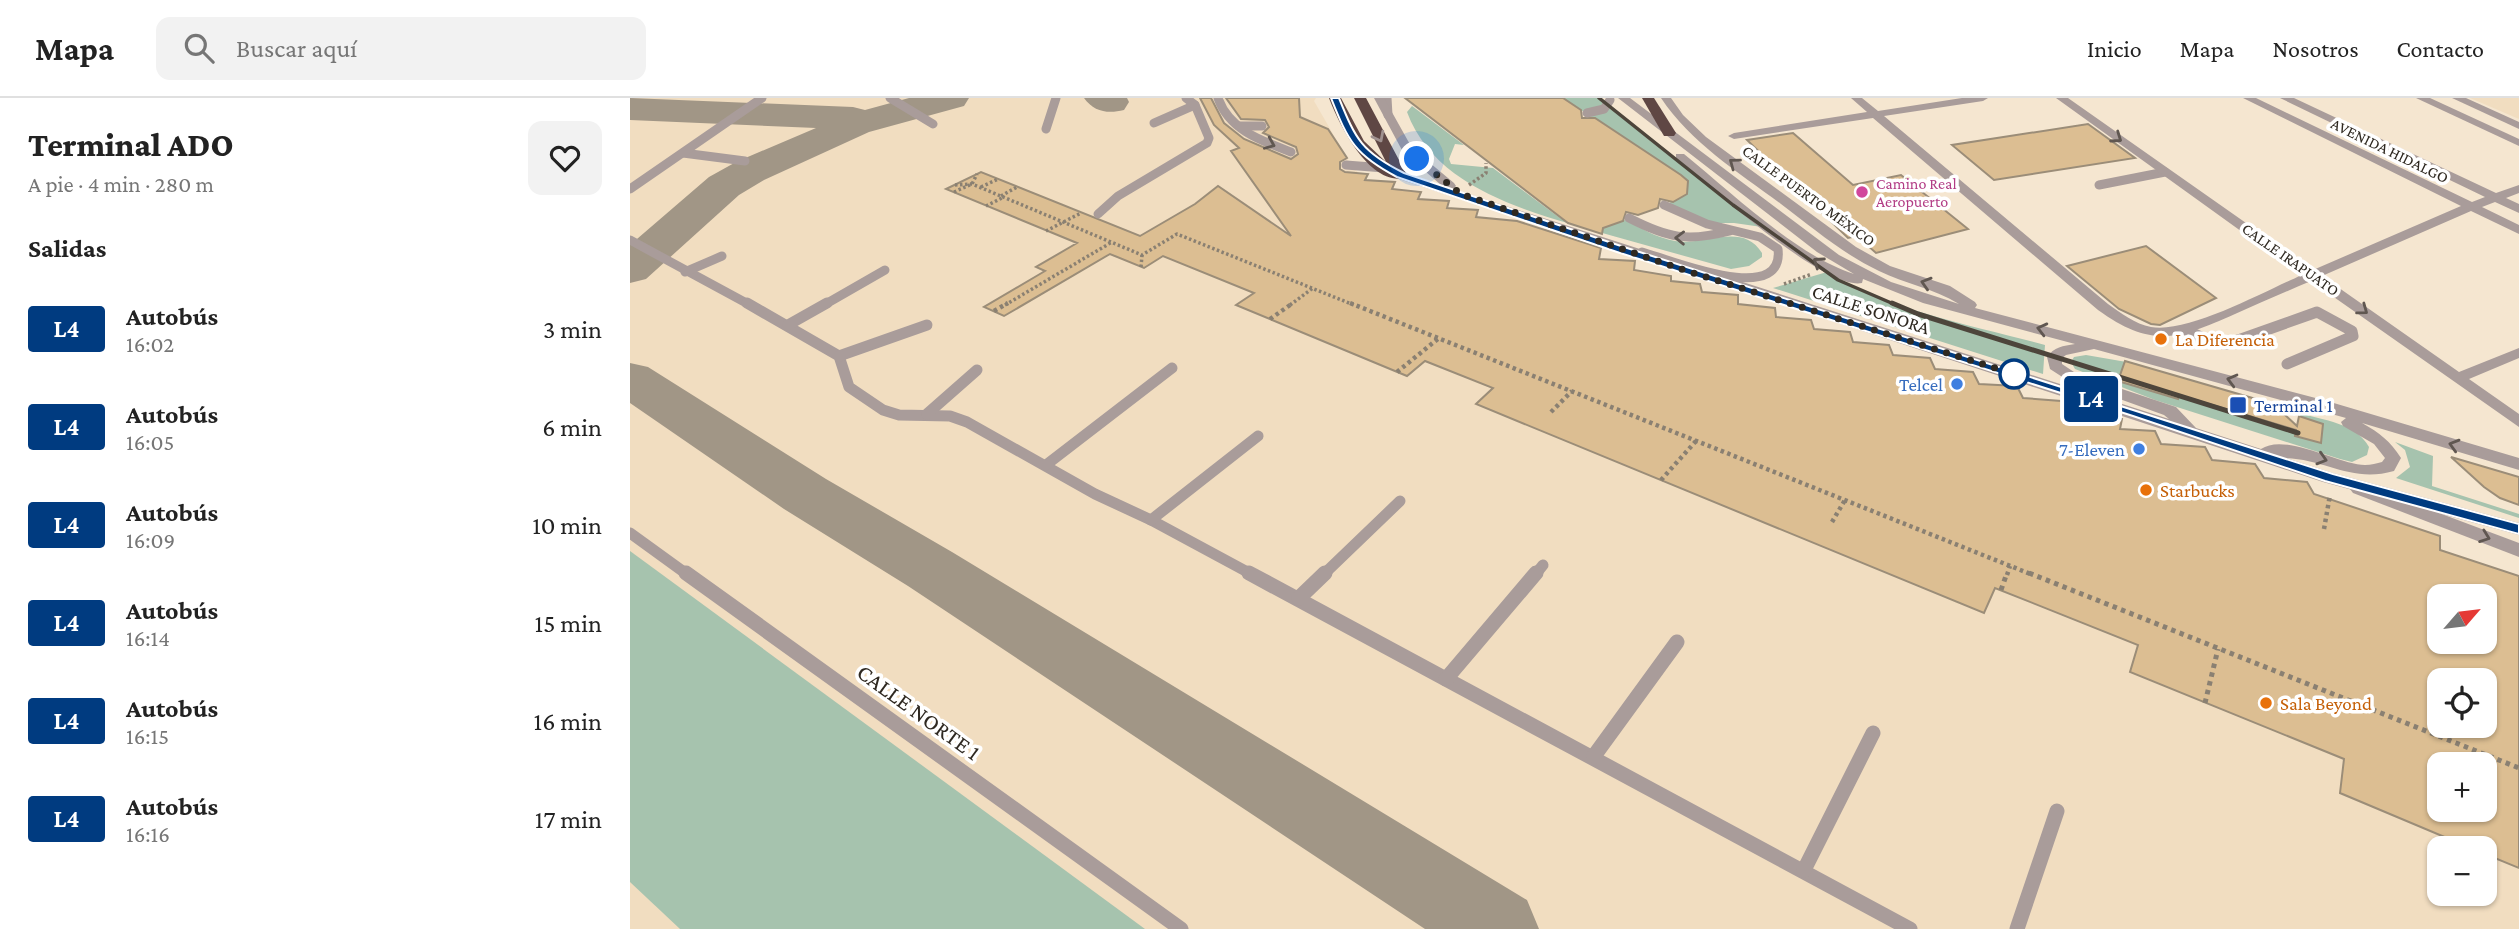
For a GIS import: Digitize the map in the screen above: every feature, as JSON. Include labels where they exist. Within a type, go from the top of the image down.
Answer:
[{"type":"highway","points":[[1335,98],[1356,142],[1372,160],[1400,175]]},
{"type":"highway","points":[[1360,98],[1400,175]]},
{"type":"highway","points":[[1648,98],[1669,133]]},
{"type":"street","points":[[1380,98],[1407,150],[1461,194]]},
{"type":"street","name":"CALLE PUERTO MÉXICO","points":[[1666,98],[1693,132],[1851,250],[1885,269],[1945,289],[1985,315]]},
{"type":"street","points":[[1856,98],[2103,307],[2122,321],[2143,331],[2160,334],[2183,331],[2470,207],[2519,189]]},
{"type":"street","points":[[1734,136],[1983,98]]},
{"type":"street","name":"CALLE IRAPUATO","points":[[2061,98],[2519,422]]},
{"type":"street","name":"AVENIDA HIDALGO","points":[[2248,98],[2519,230]]},
{"type":"street","name":"AVENIDA HIDALGO","points":[[2285,98],[2519,209]]},
{"type":"street","points":[[2421,98],[2519,143]]},
{"type":"street","points":[[2438,98],[2457,102],[2519,126]]},
{"type":"street","points":[[1613,99],[1669,133],[1838,260],[1881,284]]},
{"type":"street","points":[[1613,99],[1778,232],[1834,273],[1846,278],[1881,284],[1985,315],[2321,405],[2519,464]]},
{"type":"street","points":[[2457,102],[2519,134]]},
{"type":"street","name":"CALLE SONORA","points":[[1400,175],[1621,249],[2255,452],[2330,486]]},
{"type":"street","points":[[2099,344],[2061,351],[2054,357],[2055,366],[2073,377],[2170,411],[2194,432]]},
{"type":"street","points":[[2458,378],[2519,353]]},
{"type":"street","points":[[2255,452],[2303,453],[2364,471],[2382,470],[2392,463],[2391,452],[2381,440],[2321,405]]},
{"type":"street","points":[[2330,486],[2519,529]]},
{"type":"street","points":[[2330,486],[2519,550]]},
{"type":"lane","points":[[630,188],[762,98]]},
{"type":"lane","points":[[890,98],[933,124]]},
{"type":"lane","points":[[1046,129],[1055,98]]},
{"type":"lane","points":[[1098,214],[1118,196],[1207,143],[1209,138],[1195,105],[1186,98]]},
{"type":"lane","points":[[1218,98],[1224,112],[1238,125],[1258,139],[1291,152]]},
{"type":"lane","points":[[1387,98],[1388,115]]},
{"type":"lane","points":[[1587,113],[1604,109],[1613,99]]},
{"type":"lane","points":[[1154,124],[1195,105]]},
{"type":"lane","points":[[1238,125],[1262,126]]},
{"type":"lane","points":[[683,153],[745,162]]},
{"type":"lane","points":[[1346,165],[1384,168]]},
{"type":"lane","points":[[2099,185],[2165,172]]},
{"type":"lane","points":[[1621,249],[1662,256],[1732,278],[1745,279],[1767,274],[1778,260],[1777,250],[1762,237],[1704,223],[1664,205]]},
{"type":"lane","points":[[1629,218],[1671,239],[1707,236],[1734,229]]},
{"type":"lane","points":[[1762,237],[1778,232]]},
{"type":"lane","points":[[630,240],[685,272],[788,325],[839,356],[849,387],[883,410],[899,415],[950,416],[967,422],[1095,494],[1151,520],[1299,598],[1910,929]]},
{"type":"lane","points":[[685,272],[722,256]]},
{"type":"lane","points":[[788,325],[885,270]]},
{"type":"lane","points":[[2183,331],[2227,344],[2317,312],[2352,331],[2353,336],[2287,365]]},
{"type":"lane","points":[[839,356],[927,326]]},
{"type":"lane","points":[[1046,465],[1172,368]]},
{"type":"lane","points":[[927,414],[977,370]]},
{"type":"lane","points":[[1151,520],[1258,436]]},
{"type":"lane","points":[[1299,598],[1400,501]]},
{"type":"lane","name":"CALLE NORTE 1","points":[[630,533],[1181,929]]},
{"type":"lane","points":[[1446,679],[1543,565]]},
{"type":"lane","points":[[1594,756],[1677,642]]},
{"type":"lane","points":[[1804,870],[1873,733]]},
{"type":"lane","points":[[2017,929],[2057,811]]},
{"type":"path","points":[[954,192],[972,184],[977,174]]},
{"type":"path","points":[[981,187],[998,179]]},
{"type":"path","points":[[955,185],[972,184],[981,187],[1142,255]]},
{"type":"path","points":[[986,206],[1017,187]]},
{"type":"path","points":[[1046,231],[1081,213]]},
{"type":"path","points":[[1142,255],[1177,234],[2519,768]]},
{"type":"path","points":[[994,311],[1112,242]]},
{"type":"path","points":[[1141,267],[1142,255]]},
{"type":"path","points":[[1270,319],[1313,288]]},
{"type":"path","points":[[1397,372],[1439,338]]},
{"type":"path","points":[[1551,412],[1572,391]]},
{"type":"path","points":[[1661,480],[1696,441]]},
{"type":"path","points":[[2324,529],[2330,486]]},
{"type":"path","points":[[1832,522],[1845,500]]},
{"type":"path","points":[[2001,590],[2010,566]]},
{"type":"path","points":[[2205,703],[2218,649]]},
{"type":"shaded area","points":[[630,98],[1316,98],[1314,101],[1351,165],[1366,181],[2440,536],[2440,550],[2519,576],[2519,929],[630,929]]},
{"type":"shaded area","points":[[2470,98],[2519,98],[2519,119]]},
{"type":"green space","points":[[1563,98],[1601,98],[1762,227],[1712,223],[1667,204],[1687,194],[1688,181]]},
{"type":"green space","points":[[1412,106],[1464,145],[1455,144],[1449,159],[1451,164],[1493,168],[1560,218],[1592,225],[1625,220],[1655,235],[1675,241],[1734,236],[1754,244],[1762,257],[1749,266],[1731,269],[1553,219],[1493,196],[1466,181],[1441,162],[1421,140],[1407,112]]},
{"type":"green space","points":[[1827,272],[1876,297],[1904,307],[2045,345],[2043,374],[1773,288]]},
{"type":"green space","points":[[2086,355],[2138,364],[2132,384],[2178,399],[2179,395],[2296,430],[2296,436],[2320,443],[2323,424],[2298,416],[2299,413],[2338,424],[2363,439],[2369,447],[2367,455],[2352,462],[2340,459],[2155,400],[2075,369],[2071,362],[2074,357]]},
{"type":"green space","points":[[2395,442],[2433,456],[2432,486],[2519,514],[2519,518],[2396,478],[2410,467],[2405,450]]},
{"type":"green space","points":[[630,551],[1145,929],[680,929],[630,882]]},
{"type":"building","name":"Terminal 1","points":[[1200,98],[1211,98],[1224,123],[1244,139],[1291,159],[1298,154],[1296,147],[1263,133],[1269,127],[1265,120],[1241,119],[1226,98],[1299,98],[1300,117],[1328,129],[1347,158],[1340,162],[1340,169],[1368,174],[1365,180],[1395,182],[1392,189],[1421,192],[1418,199],[1449,201],[1447,208],[1478,210],[1476,217],[1517,221],[1601,248],[1599,259],[1635,261],[1634,270],[1671,276],[1671,281],[1700,284],[1702,292],[1738,295],[1738,304],[1775,308],[1776,317],[1811,320],[1814,329],[1850,332],[1853,342],[1889,345],[1893,355],[1930,358],[1935,369],[1973,372],[1979,384],[2017,386],[2023,398],[2061,401],[2068,413],[2106,417],[2107,414],[2122,419],[2120,429],[2155,431],[2161,444],[2205,447],[2212,460],[2255,464],[2264,478],[2307,482],[2314,494],[2440,536],[2440,550],[2519,576],[2519,868],[2497,859],[2497,836],[2442,836],[2340,793],[2344,759],[2130,672],[2138,645],[1995,588],[1984,613],[1476,404],[1493,388],[1425,361],[1407,376],[1236,305],[1254,293],[1163,256],[1144,268],[1110,254],[1004,316],[984,307],[1045,271],[1036,267],[1077,243],[946,189],[981,172],[1140,236],[1195,204],[1218,186],[1291,236],[1231,151],[1239,148],[1214,125]]},
{"type":"building","points":[[1405,98],[1563,98],[1581,110],[1582,118],[1595,118],[1681,175],[1688,181],[1687,194],[1673,202],[1660,199],[1658,208],[1638,215],[1626,212],[1623,221],[1603,228],[1602,234],[1568,223]]},
{"type":"building","points":[[2088,124],[2135,158],[1994,180],[1952,145]]},
{"type":"building","name":"Camino Real Aeropuerto","points":[[1793,133],[1853,185],[1901,175],[1968,229],[1876,253],[1857,236],[1848,238],[1747,140]]},
{"type":"building","points":[[2146,246],[2216,298],[2160,325],[2151,324],[2119,309],[2067,266]]},
{"type":"building","points":[[2125,361],[2273,404],[2297,426],[2299,416],[2323,424],[2321,443],[2295,436],[2296,430],[2179,395],[2178,399],[2118,381]]},
{"type":"building","points":[[2451,457],[2519,477],[2519,505],[2500,498],[2484,487]]},
{"type":"taxiway","points":[[630,269],[724,186],[750,171],[856,124],[951,98]]},
{"type":"taxiway","points":[[1102,98],[1111,102]]},
{"type":"taxiway","points":[[630,109],[853,118]]},
{"type":"taxiway","points":[[630,379],[805,494],[930,569],[1498,929]]},
{"type":"railway","points":[[1599,98],[1733,205],[1838,280],[1896,305]]},
{"type":"railway","points":[[1892,303],[1918,314],[2298,433]]},
{"type":"bus line","name":"L4","points":[[1335,98],[1347,129],[1360,149],[1384,168],[1400,175],[1705,277],[2329,478],[2519,529]]},
{"type":"place","name":"Camino Real Aeropuerto","points":[[1862,192]]},
{"type":"place","name":"La Diferencia","points":[[2161,339]]},
{"type":"place","name":"Telcel","points":[[1957,384]]},
{"type":"place","name":"Terminal 1","points":[[2238,405]]},
{"type":"place","name":"7-Eleven","points":[[2139,449]]},
{"type":"place","name":"Starbucks","points":[[2146,490]]},
{"type":"place","name":"Sala Beyond","points":[[2266,703]]},
{"type":"route","points":[[1417,159],[1461,194],[1684,270],[2014,374]]}]
